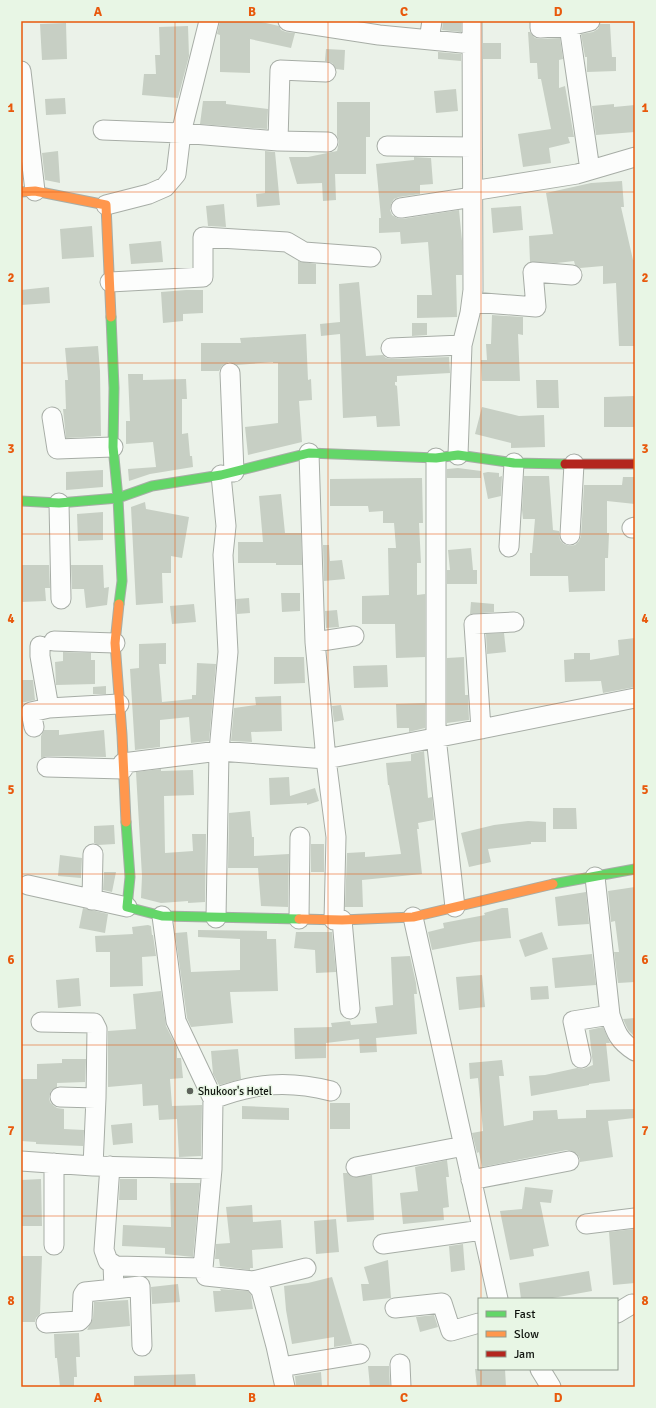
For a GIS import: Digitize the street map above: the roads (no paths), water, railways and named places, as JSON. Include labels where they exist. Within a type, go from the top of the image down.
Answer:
[{"type":"street","points":[[21,71],[28,192],[106,205],[149,194],[165,187],[176,174],[181,133],[209,21]]},
{"type":"street","points":[[288,21],[378,35],[472,44]]},
{"type":"street","points":[[429,40],[432,21]]},
{"type":"street","points":[[458,455],[462,345],[470,313],[473,290],[472,21]]},
{"type":"street","points":[[540,21],[540,28],[569,26],[590,21]]},
{"type":"street","points":[[569,26],[590,170]]},
{"type":"street","points":[[278,141],[280,70],[326,72]]},
{"type":"street","points":[[103,130],[181,133],[278,141],[328,142]]},
{"type":"street","points":[[387,146],[472,147]]},
{"type":"street","points":[[400,208],[577,174],[635,157]]},
{"type":"street","points":[[106,205],[114,388],[113,447],[118,498],[122,581],[115,642],[130,877],[127,907]]},
{"type":"street","points":[[110,282],[203,276],[203,237],[287,242],[304,252],[371,257]]},
{"type":"street","points":[[472,302],[536,307],[533,272],[572,275]]},
{"type":"street","points":[[391,348],[462,345]]},
{"type":"street","points":[[216,918],[219,751],[228,652],[223,555],[226,526],[230,373]]},
{"type":"street","points":[[52,417],[57,449],[113,447]]},
{"type":"street","points":[[309,453],[315,642],[326,759],[336,837],[338,920],[350,1009]]},
{"type":"street","points":[[21,501],[59,503],[118,498],[152,486],[227,473],[309,453],[436,458],[458,455],[514,463],[635,464]]},
{"type":"street","points":[[436,458],[436,737],[455,907]]},
{"type":"street","points":[[509,547],[514,463]]},
{"type":"street","points":[[570,535],[574,464]]},
{"type":"street","points":[[59,503],[61,599]]},
{"type":"street","points":[[481,729],[474,624],[514,622]]},
{"type":"street","points":[[315,642],[354,636]]},
{"type":"street","points":[[49,708],[40,656],[47,643],[115,642]]},
{"type":"street","points":[[47,767],[123,766],[219,751],[326,759],[635,698]]},
{"type":"street","points":[[34,727],[30,712],[49,708],[119,704]]},
{"type":"street","points":[[299,919],[300,837]]},
{"type":"street","points":[[92,900],[93,854]]},
{"type":"street","points":[[28,885],[162,916],[338,920],[413,917],[538,887],[635,869]]},
{"type":"street","points":[[595,877],[610,1015],[616,1033],[626,1046],[635,1051]]},
{"type":"street","points":[[162,916],[176,1021],[213,1100],[212,1169],[204,1272]]},
{"type":"street","points":[[413,917],[498,1298]]},
{"type":"street","points":[[581,1058],[573,1021],[610,1015]]},
{"type":"street","points":[[41,1022],[94,1023],[97,1029],[96,1098],[101,1166],[104,1250],[108,1261],[116,1266],[204,1272],[253,1281],[306,1268]]},
{"type":"street","points":[[213,1100],[232,1092],[254,1086],[282,1084],[311,1086],[331,1091]]},
{"type":"street","points":[[60,1097],[96,1098]]},
{"type":"street","points":[[356,1166],[464,1146]]},
{"type":"street","points":[[21,1161],[101,1166],[212,1169]]},
{"type":"street","points":[[471,1180],[569,1161]]},
{"type":"street","points":[[54,1163],[54,1245]]},
{"type":"street","points":[[586,1224],[635,1218]]},
{"type":"street","points":[[383,1244],[482,1230]]},
{"type":"street","points":[[113,1264],[114,1289]]},
{"type":"street","points":[[163,1281],[204,1272]]},
{"type":"street","points":[[253,1281],[261,1290],[285,1387]]},
{"type":"street","points":[[46,1323],[79,1321],[82,1318],[83,1295],[85,1292],[140,1286],[142,1346]]},
{"type":"street","points":[[395,1308],[442,1302],[451,1331],[478,1323]]},
{"type":"street","points":[[280,1367],[360,1354]]},
{"type":"street","points":[[400,1364],[401,1387]]},
{"type":"street","points":[[541,1370],[551,1387]]},
{"type":"place","name":"Shukoor's Hotel","points":[[190,1091]]}]
